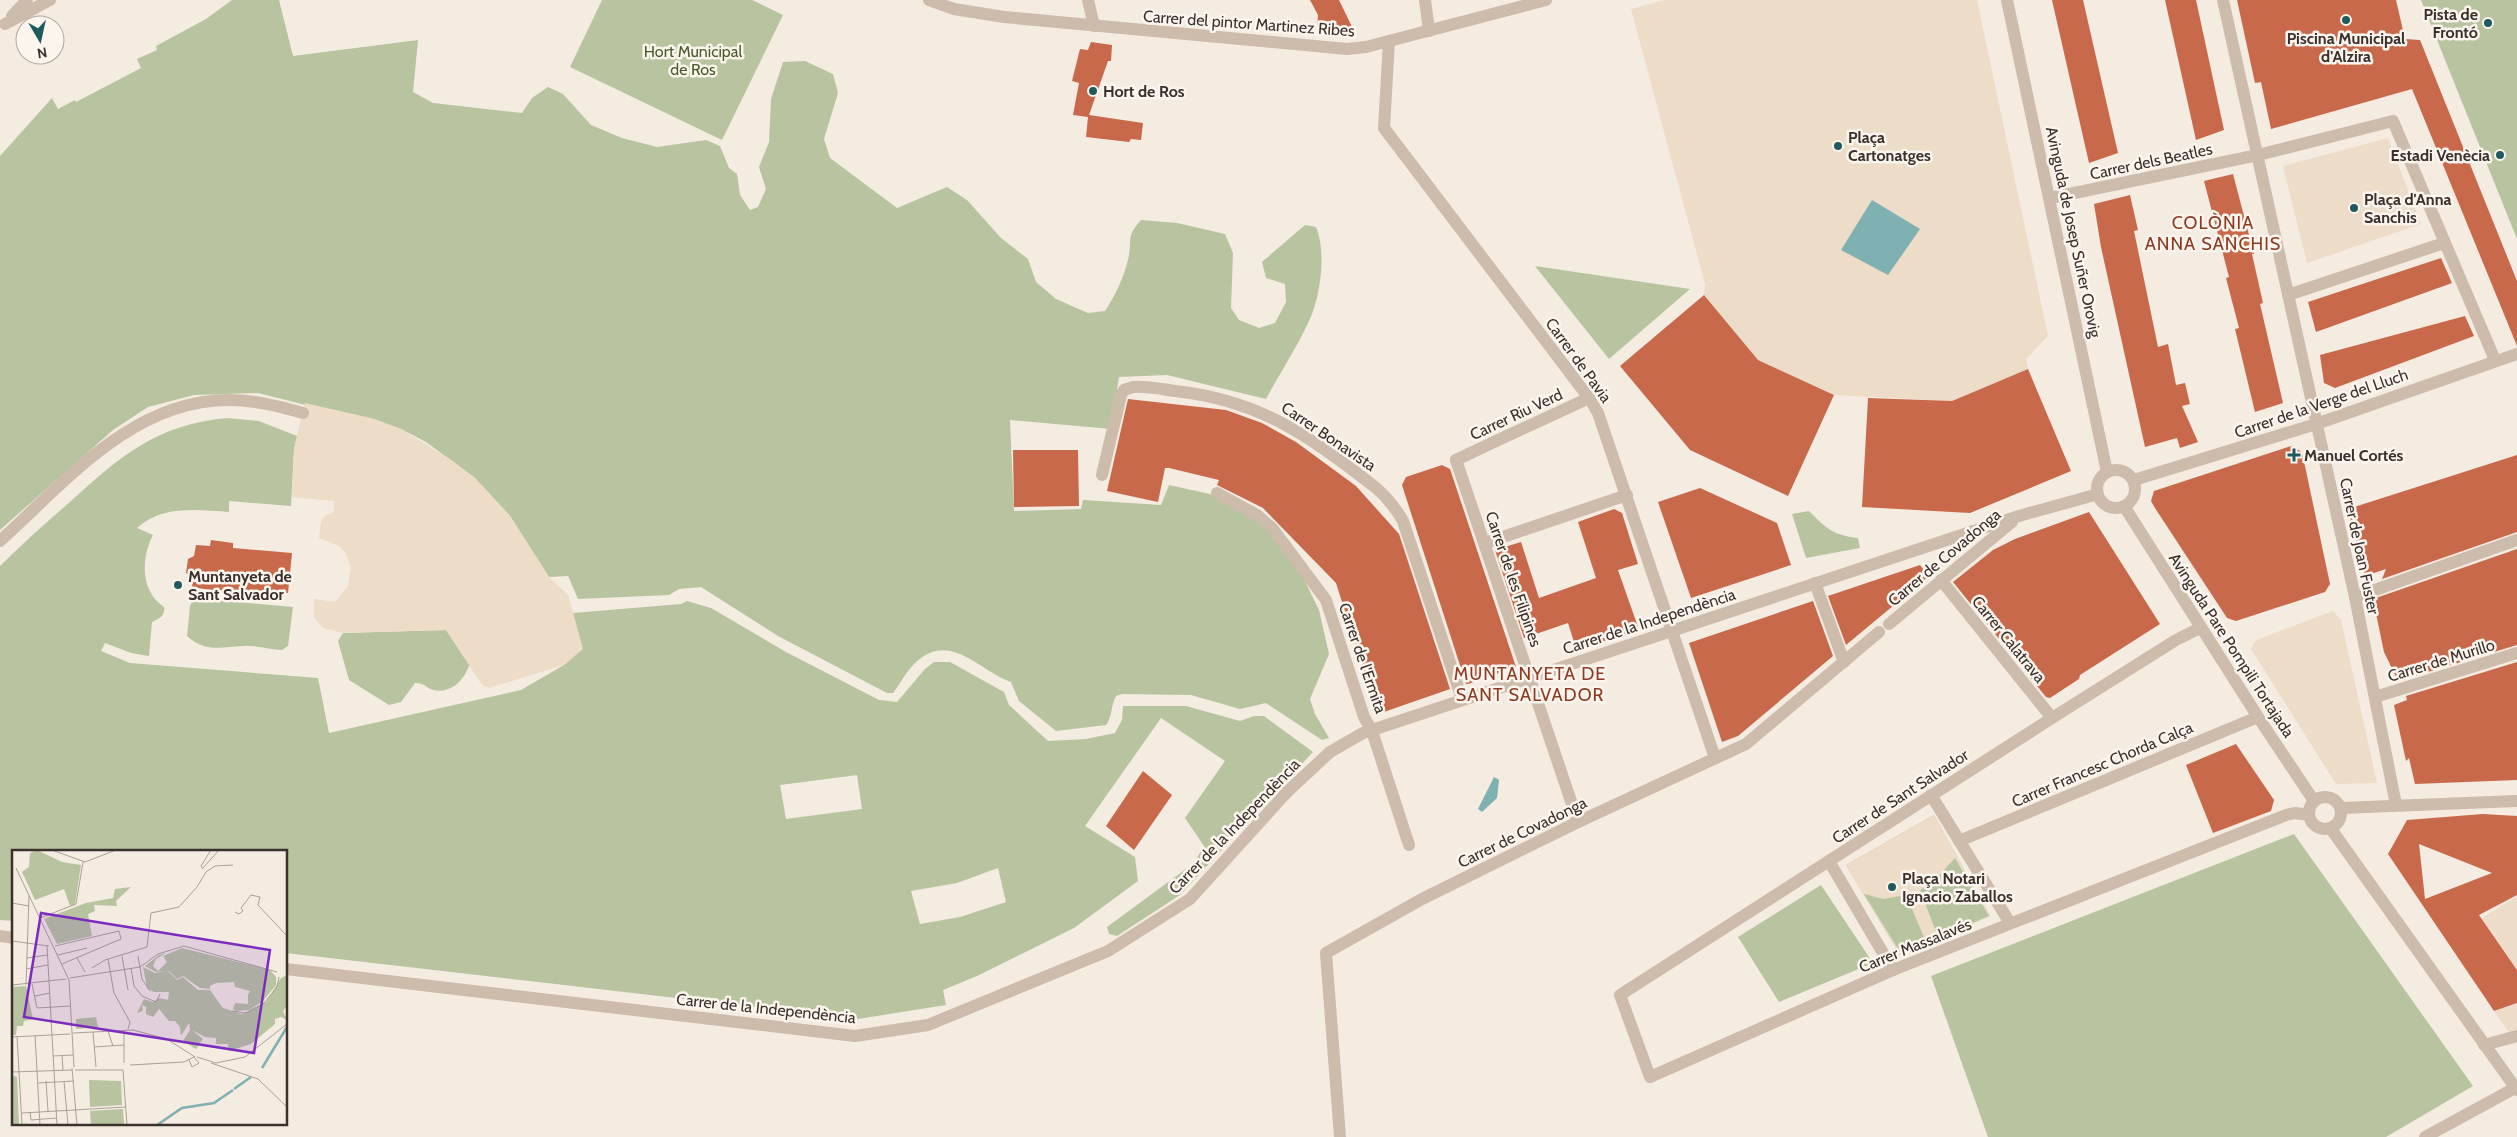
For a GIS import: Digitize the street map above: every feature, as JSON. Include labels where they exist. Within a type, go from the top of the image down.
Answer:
[{"type":"street","points":[[3,26],[27,0]]},
{"type":"street","points":[[3,26],[50,0]]},
{"type":"street","name":"Carrer del pintor Martinez Ribes","points":[[929,0],[954,10],[977,14],[1332,48],[1366,47],[1546,0]]},
{"type":"street","points":[[1088,0],[1094,26]]},
{"type":"street","points":[[1425,0],[1430,31]]},
{"type":"street","name":"Avinguda de Josep Suñer Orovig","points":[[2007,0],[2107,472]]},
{"type":"street","points":[[2223,0],[2288,295],[2444,243]]},
{"type":"street","name":"Carrer de Pavia","points":[[1389,41],[1384,128],[1589,398],[1604,427],[1715,758]]},
{"type":"street","points":[[2258,155],[2393,121],[2495,360]]},
{"type":"street","name":"Carrer dels Beatles","points":[[2050,198],[2258,155]]},
{"type":"street","name":"Carrer de Joan Fuster","points":[[2288,295],[2355,597],[2396,805]]},
{"type":"street","name":"Carrer de la Verge del Lluch","points":[[2134,480],[2316,424],[2495,360],[2517,354]]},
{"type":"street","name":"Carrer Bonavista","points":[[1102,475],[1121,395],[1124,390],[1141,387],[1184,392],[1236,402],[1294,428],[1387,496],[1403,521],[1462,699]]},
{"type":"street","name":"Carrer Riu Verd","points":[[1456,460],[1589,398]]},
{"type":"street","points":[[0,541],[109,444],[152,417],[176,408],[227,400],[275,405],[303,413]]},
{"type":"street","name":"Carrer de les Filipines","points":[[1456,460],[1578,822]]},
{"type":"street","points":[[2119,470],[2130,475],[2134,480],[2135,492],[2129,503],[2124,506],[2118,508],[2106,505],[2098,494],[2098,481],[2107,472],[2119,470]]},
{"type":"street","name":"Carrer de l'Ermita","points":[[1217,493],[1256,515],[1273,529],[1326,600],[1364,717],[1372,731],[1409,845]]},
{"type":"street","name":"Carrer de la Independència","points":[[288,969],[855,1036],[928,1025],[1108,951],[1190,899],[1287,792],[1330,752],[1363,733],[2019,516],[2098,494]]},
{"type":"street","points":[[1485,543],[1626,495]]},
{"type":"street","name":"Avinguda Pare Pompili Tortajada","points":[[2124,506],[2200,628],[2314,801]]},
{"type":"street","name":"Carrer de Covadonga","points":[[1340,1137],[1326,953],[1422,899],[1578,822],[1746,744],[2019,516]]},
{"type":"street","points":[[2355,597],[2517,540]]},
{"type":"street","name":"Carrer Calatrava","points":[[1941,580],[2052,718]]},
{"type":"street","points":[[1815,583],[1844,662]]},
{"type":"street","name":"Carrer de Sant Salvador","points":[[1650,1077],[1620,995],[2052,718],[2176,640],[2200,628]]},
{"type":"street","name":"Carrer de Murillo","points":[[2375,697],[2517,653]]},
{"type":"street","name":"Carrer Francesc Chorda Calça","points":[[1959,841],[2258,717]]},
{"type":"street","points":[[1931,796],[2010,923]]},
{"type":"street","points":[[2330,797],[2341,808],[2339,823],[2331,829],[2316,827],[2309,815],[2314,801],[2330,797]]},
{"type":"street","points":[[2341,808],[2517,801]]},
{"type":"street","name":"Carrer Massalavés","points":[[1650,1077],[1893,970],[2010,923],[2286,815],[2295,813],[2309,815]]},
{"type":"street","points":[[2331,829],[2516,1089],[2425,1137]]},
{"type":"street","points":[[1829,861],[1893,970]]},
{"type":"street","points":[[2484,1045],[2517,1036]]},
{"type":"green space","points":[[232,0],[279,0],[293,56],[418,40],[413,92],[433,103],[522,113],[532,98],[548,87],[563,94],[591,125],[622,138],[657,147],[706,140],[720,146],[729,168],[737,174],[740,195],[750,210],[758,207],[766,189],[759,167],[769,142],[771,99],[783,62],[805,61],[833,74],[838,93],[824,139],[830,158],[897,208],[947,187],[967,200],[1001,238],[1028,259],[1036,282],[1056,299],[1088,313],[1105,311],[1113,299],[1126,267],[1131,235],[1141,220],[1177,223],[1225,234],[1233,253],[1231,308],[1239,320],[1259,328],[1275,323],[1286,302],[1285,284],[1266,278],[1262,262],[1305,225],[1316,227],[1322,259],[1318,294],[1312,314],[1302,335],[1266,399],[1167,375],[1119,377],[1111,429],[1010,420],[1014,511],[1081,509],[1083,500],[1161,505],[1169,485],[1210,494],[1255,518],[1272,533],[1300,571],[1319,610],[1329,654],[1310,699],[1315,714],[1329,738],[1322,740],[1266,703],[1240,709],[1191,695],[1122,694],[1116,696],[1106,725],[1056,731],[1019,701],[1011,682],[963,655],[951,651],[939,650],[927,654],[911,667],[893,693],[887,693],[778,636],[701,587],[679,589],[669,595],[578,599],[568,576],[549,577],[510,516],[475,478],[426,442],[401,429],[258,393],[194,395],[148,407],[113,430],[0,530],[0,156],[52,98],[58,109],[75,100],[76,102],[141,68],[137,59],[157,50],[156,46],[206,19]]},
{"type":"green space","name":"Hort Municipal de Ros","points":[[602,0],[752,0],[783,15],[722,140],[570,67]]},
{"type":"green space","name":"Estadi Venècia","points":[[2421,0],[2517,0],[2517,239]]},
{"type":"green space","points":[[1535,266],[1690,289],[1609,359]]},
{"type":"green space","points":[[227,418],[259,421],[297,436],[294,449],[291,506],[229,501],[229,512],[192,510],[169,512],[147,521],[137,528],[153,535],[146,554],[145,574],[150,592],[164,607],[164,613],[160,618],[152,622],[149,656],[131,653],[105,643],[101,651],[130,663],[318,678],[329,733],[521,690],[564,665],[582,649],[573,613],[681,604],[687,601],[711,608],[786,652],[879,700],[897,702],[925,669],[934,662],[950,662],[1004,692],[1009,705],[1048,741],[1086,739],[1115,733],[1122,720],[1123,706],[1186,706],[1240,721],[1254,716],[1264,716],[1313,752],[1180,895],[1117,936],[1109,934],[1107,927],[1194,863],[1204,846],[1185,818],[1225,761],[1161,718],[1085,826],[1135,857],[1138,881],[1074,928],[977,976],[943,990],[946,1005],[858,1019],[288,953],[288,850],[12,850],[12,921],[0,920],[0,566],[89,485],[124,456],[160,435],[180,427]],"holes":[[[857,775],[862,809],[786,819],[780,785]],[[998,868],[1006,902],[960,917],[920,924],[911,891],[957,883]]]},
{"type":"green space","points":[[1809,511],[1836,533],[1858,538],[1860,548],[1806,558],[1792,514]]},
{"type":"green space","points":[[194,598],[293,607],[288,646],[282,650],[248,646],[214,648],[201,645],[187,636],[190,606]]},
{"type":"green space","points":[[446,630],[470,663],[461,680],[447,690],[434,690],[415,683],[401,702],[389,705],[349,680],[338,641],[343,633]]},
{"type":"green space","points":[[1934,815],[1990,916],[1900,955],[1846,865]]},
{"type":"green space","points":[[2294,834],[2473,1086],[2386,1137],[1988,1137],[1931,976]]},
{"type":"green space","points":[[1821,885],[1873,963],[1779,1002],[1738,937]]},
{"type":"shaded area","name":"Plaça Cartonatges","points":[[1665,0],[1977,0],[2048,336],[2026,359],[2028,369],[1951,401],[1834,395],[1758,360],[1704,295],[1705,284],[1631,9]]},
{"type":"shaded area","name":"Plaça d'Anna Sanchis","points":[[2388,138],[2421,224],[2307,263],[2283,166]]},
{"type":"shaded area","points":[[305,403],[375,419],[401,429],[450,459],[475,478],[510,516],[549,577],[568,595],[583,649],[564,665],[489,688],[482,685],[446,630],[343,633],[323,628],[314,617],[314,599],[335,602],[348,586],[351,567],[345,552],[339,546],[319,538],[321,522],[325,516],[334,512],[334,501],[292,497],[294,449]]},
{"type":"shaded area","points":[[2333,611],[2341,620],[2377,783],[2336,784],[2251,649],[2256,640]]},
{"type":"shaded area","name":"Plaça Notari Ignacio Zaballos","points":[[1934,815],[1990,916],[1900,955],[1846,865]],"holes":[[[1955,858],[1989,916],[1938,937],[1920,890],[1932,883]],[[1864,894],[1883,899],[1906,895],[1926,942],[1900,952]]]},
{"type":"shaded area","points":[[2517,896],[2517,969],[2482,918]]},
{"type":"shaded area","points":[[2517,1003],[2517,1044],[2494,1011]]},
{"type":"water","points":[[1872,200],[1920,229],[1888,275],[1841,250]]},
{"type":"water","points":[[1494,777],[1499,780],[1497,798],[1482,812],[1478,809]]},
{"type":"building","points":[[1310,0],[1339,0],[1355,33],[1317,31],[1318,15]]},
{"type":"building","points":[[2052,0],[2083,0],[2118,153],[2089,163]]},
{"type":"building","points":[[2165,0],[2196,0],[2224,130],[2196,140]]},
{"type":"building","points":[[2237,0],[2396,0],[2405,39],[2420,40],[2517,281],[2517,346],[2412,89],[2271,129],[2261,82],[2255,83]]},
{"type":"building","name":"Hort de Ros","points":[[1091,42],[1112,45],[1111,61],[1108,61],[1089,115],[1143,123],[1141,140],[1131,139],[1129,142],[1086,137],[1088,117],[1073,115],[1079,83],[1072,81],[1080,49],[1088,50]]},
{"type":"building","points":[[2233,174],[2254,254],[2252,254],[2263,303],[2260,304],[2283,403],[2255,412],[2235,329],[2239,328],[2226,278],[2229,277],[2204,181]]},
{"type":"building","points":[[2130,195],[2138,230],[2134,231],[2158,347],[2168,344],[2176,385],[2185,383],[2190,404],[2182,406],[2198,442],[2180,448],[2177,438],[2145,447],[2101,247],[2094,204]]},
{"type":"building","points":[[2441,258],[2452,283],[2316,332],[2308,302]]},
{"type":"building","points":[[1704,295],[1758,360],[1834,395],[1788,496],[1690,450],[1620,366]]},
{"type":"building","points":[[2465,316],[2474,336],[2335,388],[2324,383],[2320,355]]},
{"type":"building","points":[[2028,369],[2071,471],[1970,513],[1862,507],[1868,398],[1952,401]]},
{"type":"building","points":[[1128,399],[1226,410],[1262,423],[1296,442],[1356,486],[1399,534],[1450,689],[1378,714],[1336,583],[1263,508],[1217,485],[1219,480],[1165,468],[1158,502],[1107,491]]},
{"type":"building","points":[[2291,446],[2302,452],[2330,584],[2325,592],[2236,621],[2227,618],[2155,508],[2151,501],[2154,491]]},
{"type":"building","points":[[1013,450],[1078,450],[1079,506],[1014,507]]},
{"type":"building","points":[[2517,455],[2517,532],[2382,579],[2386,569],[2365,576],[2348,509]]},
{"type":"building","points":[[1442,465],[1450,469],[1516,667],[1468,684],[1466,684],[1402,485],[1406,477]]},
{"type":"building","points":[[1700,488],[1777,523],[1791,565],[1691,598],[1658,502]]},
{"type":"building","points":[[1614,509],[1622,513],[1638,564],[1618,570],[1638,627],[1635,631],[1579,649],[1576,648],[1568,623],[1524,638],[1495,550],[1521,542],[1539,598],[1596,578],[1578,522]]},
{"type":"building","points":[[2089,512],[2160,624],[2080,675],[2079,679],[2050,698],[2046,697],[1953,582],[1993,550],[2015,539]]},
{"type":"building","points":[[211,540],[233,543],[233,548],[292,553],[288,593],[229,590],[229,593],[192,587],[193,578],[186,573],[188,559],[194,556],[196,545],[210,546]]},
{"type":"building","points":[[2517,549],[2517,645],[2398,681],[2384,652],[2373,599]]},
{"type":"building","points":[[1920,565],[1929,576],[1846,645],[1828,596]]},
{"type":"building","points":[[1813,601],[1833,656],[1738,736],[1722,742],[1689,643]]},
{"type":"building","points":[[2517,662],[2517,780],[2415,784],[2409,758],[2406,761],[2394,705],[2407,700],[2406,696]]},
{"type":"building","points":[[2236,744],[2274,800],[2271,811],[2213,833],[2186,765]]},
{"type":"building","points":[[1143,771],[1172,795],[1134,850],[1106,826]]},
{"type":"building","points":[[2483,814],[2517,816],[2517,895],[2479,915],[2517,970],[2517,1003],[2494,1011],[2388,854],[2407,820]],"holes":[[[2419,844],[2492,873],[2425,899]]]},
{"type":"place","name":"Piscina Municipal d'Alzira","points":[[2346,20]]},
{"type":"place","name":"Pista de Frontó","points":[[2488,23]]},
{"type":"place","name":"Hort de Ros","points":[[1093,91]]},
{"type":"place","name":"Plaça Cartonatges","points":[[1838,146]]},
{"type":"place","name":"Estadi Venècia","points":[[2500,155]]},
{"type":"place","name":"Plaça d'Anna Sanchis","points":[[2354,208]]},
{"type":"place","name":"Manuel Cortés","points":[[2294,455]]},
{"type":"place","name":"Muntanyeta de Sant Salvador","points":[[178,585]]},
{"type":"place","name":"Plaça Notari Ignacio Zaballos","points":[[1892,887]]},
{"type":"district","name":"COLÒNIA ANNA SANCHIS","points":[[2213,233]]},
{"type":"district","name":"MUNTANYETA DE SANT SALVADOR","points":[[1530,684]]}]
